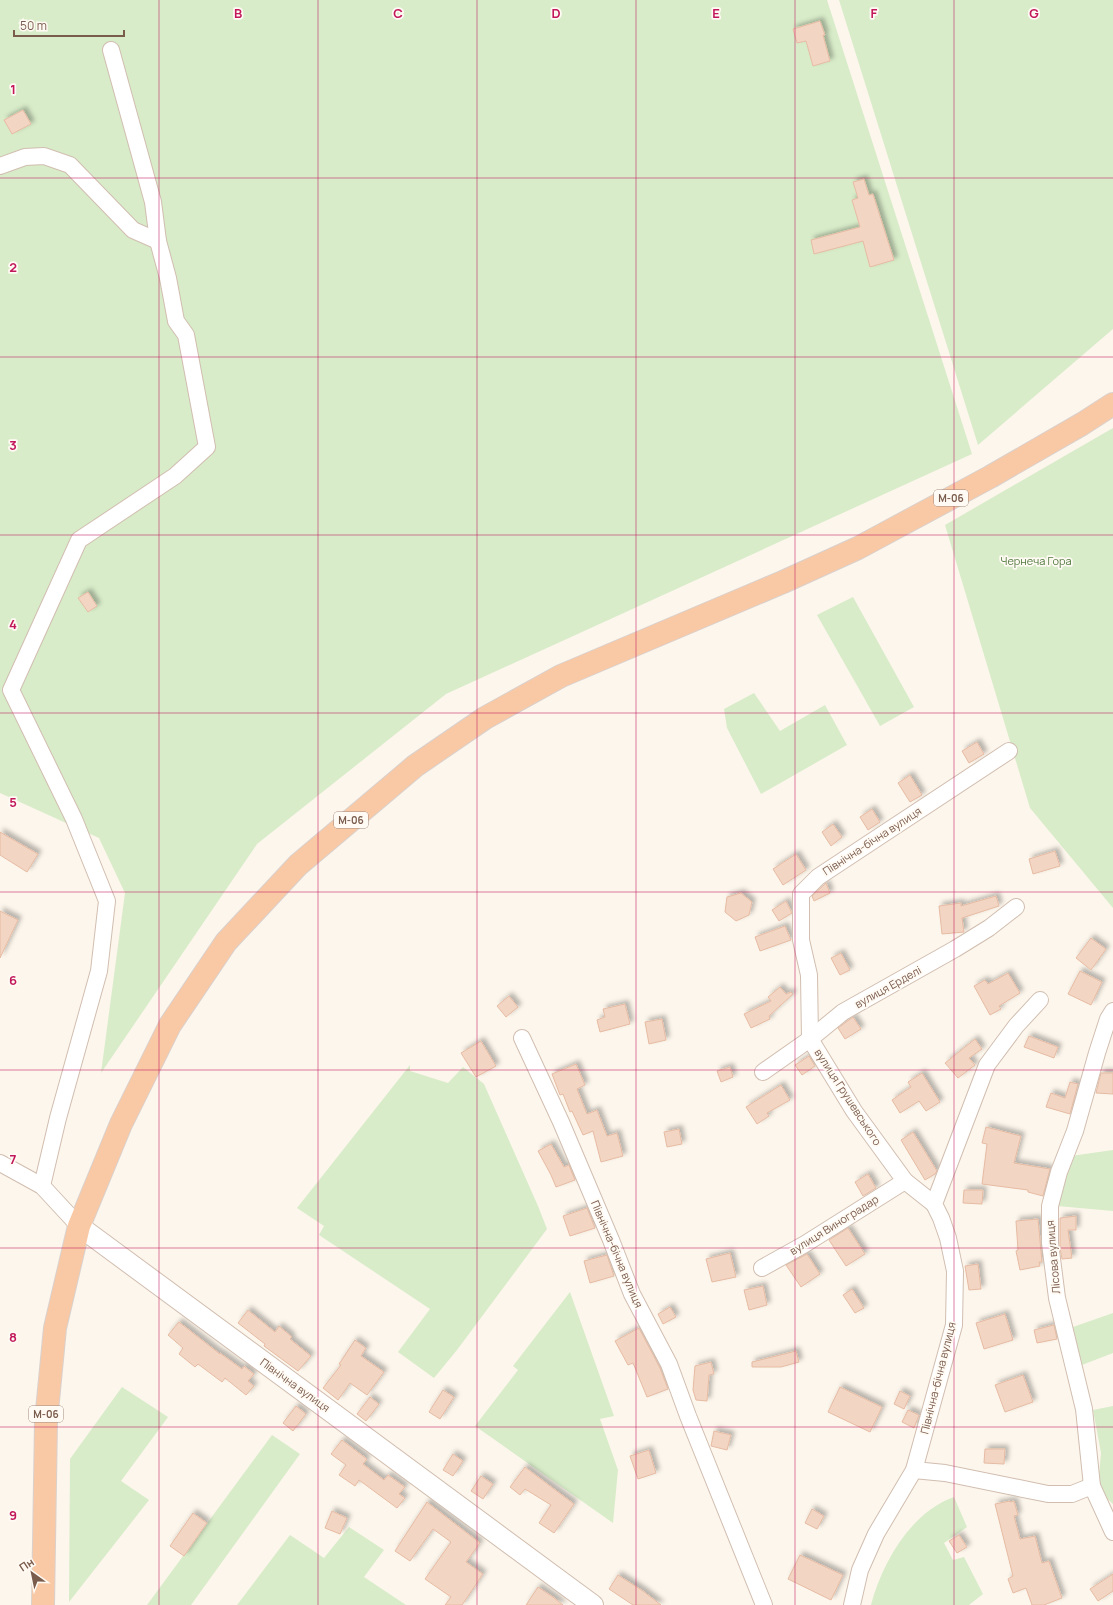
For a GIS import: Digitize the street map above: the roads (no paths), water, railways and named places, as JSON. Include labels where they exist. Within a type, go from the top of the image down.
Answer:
[{"type":"highway","name":"М-06","points":[[43,1605],[46,1413],[55,1328],[79,1226],[121,1124],[170,1025],[226,942],[298,865],[415,766],[485,718],[561,676],[783,582],[858,548],[996,474],[1082,424],[1113,404]]},
{"type":"street","points":[[42,1186],[58,1118],[99,971],[107,901],[74,818],[11,690],[79,540],[175,476],[208,447],[186,335],[176,320],[168,278],[158,241],[153,202],[111,50]]},
{"type":"street","points":[[0,166],[25,157],[44,156],[70,165],[133,230],[158,241]]},
{"type":"street","name":"Північна-бічна вулиця","points":[[808,969],[802,940],[801,894],[818,876],[1009,751]]},
{"type":"street","name":"вулиця Ерделі","points":[[763,1072],[810,1039],[843,1012],[989,928],[1016,907]]},
{"type":"street","name":"вулиця Грушевського","points":[[808,969],[810,1039],[854,1111],[906,1181],[934,1204]]},
{"type":"street","points":[[934,1204],[988,1065],[1016,1026],[1040,1000]]},
{"type":"street","name":"Лісова вулиця","points":[[1113,1010],[1108,1019],[1097,1052],[1075,1131],[1059,1172],[1050,1206],[1050,1243],[1056,1298],[1084,1409],[1092,1486],[1113,1532]]},
{"type":"street","name":"Північна-бічна вулиця","points":[[522,1038],[562,1122],[632,1294],[669,1364],[688,1416],[764,1605]]},
{"type":"street","name":"Північна вулиця","points":[[0,1163],[42,1186],[79,1226],[593,1605]]},
{"type":"street","name":"вулиця Виноградар","points":[[762,1268],[805,1244],[906,1181]]},
{"type":"street","name":"Північна-бічна вулиця","points":[[852,1605],[860,1570],[876,1534],[914,1470],[954,1325],[955,1271],[948,1238],[934,1204]]},
{"type":"street","points":[[914,1470],[945,1473],[1048,1494],[1072,1494],[1092,1486]]},
{"type":"park label","name":"Чернеча Гора","points":[[1036,561]]}]
